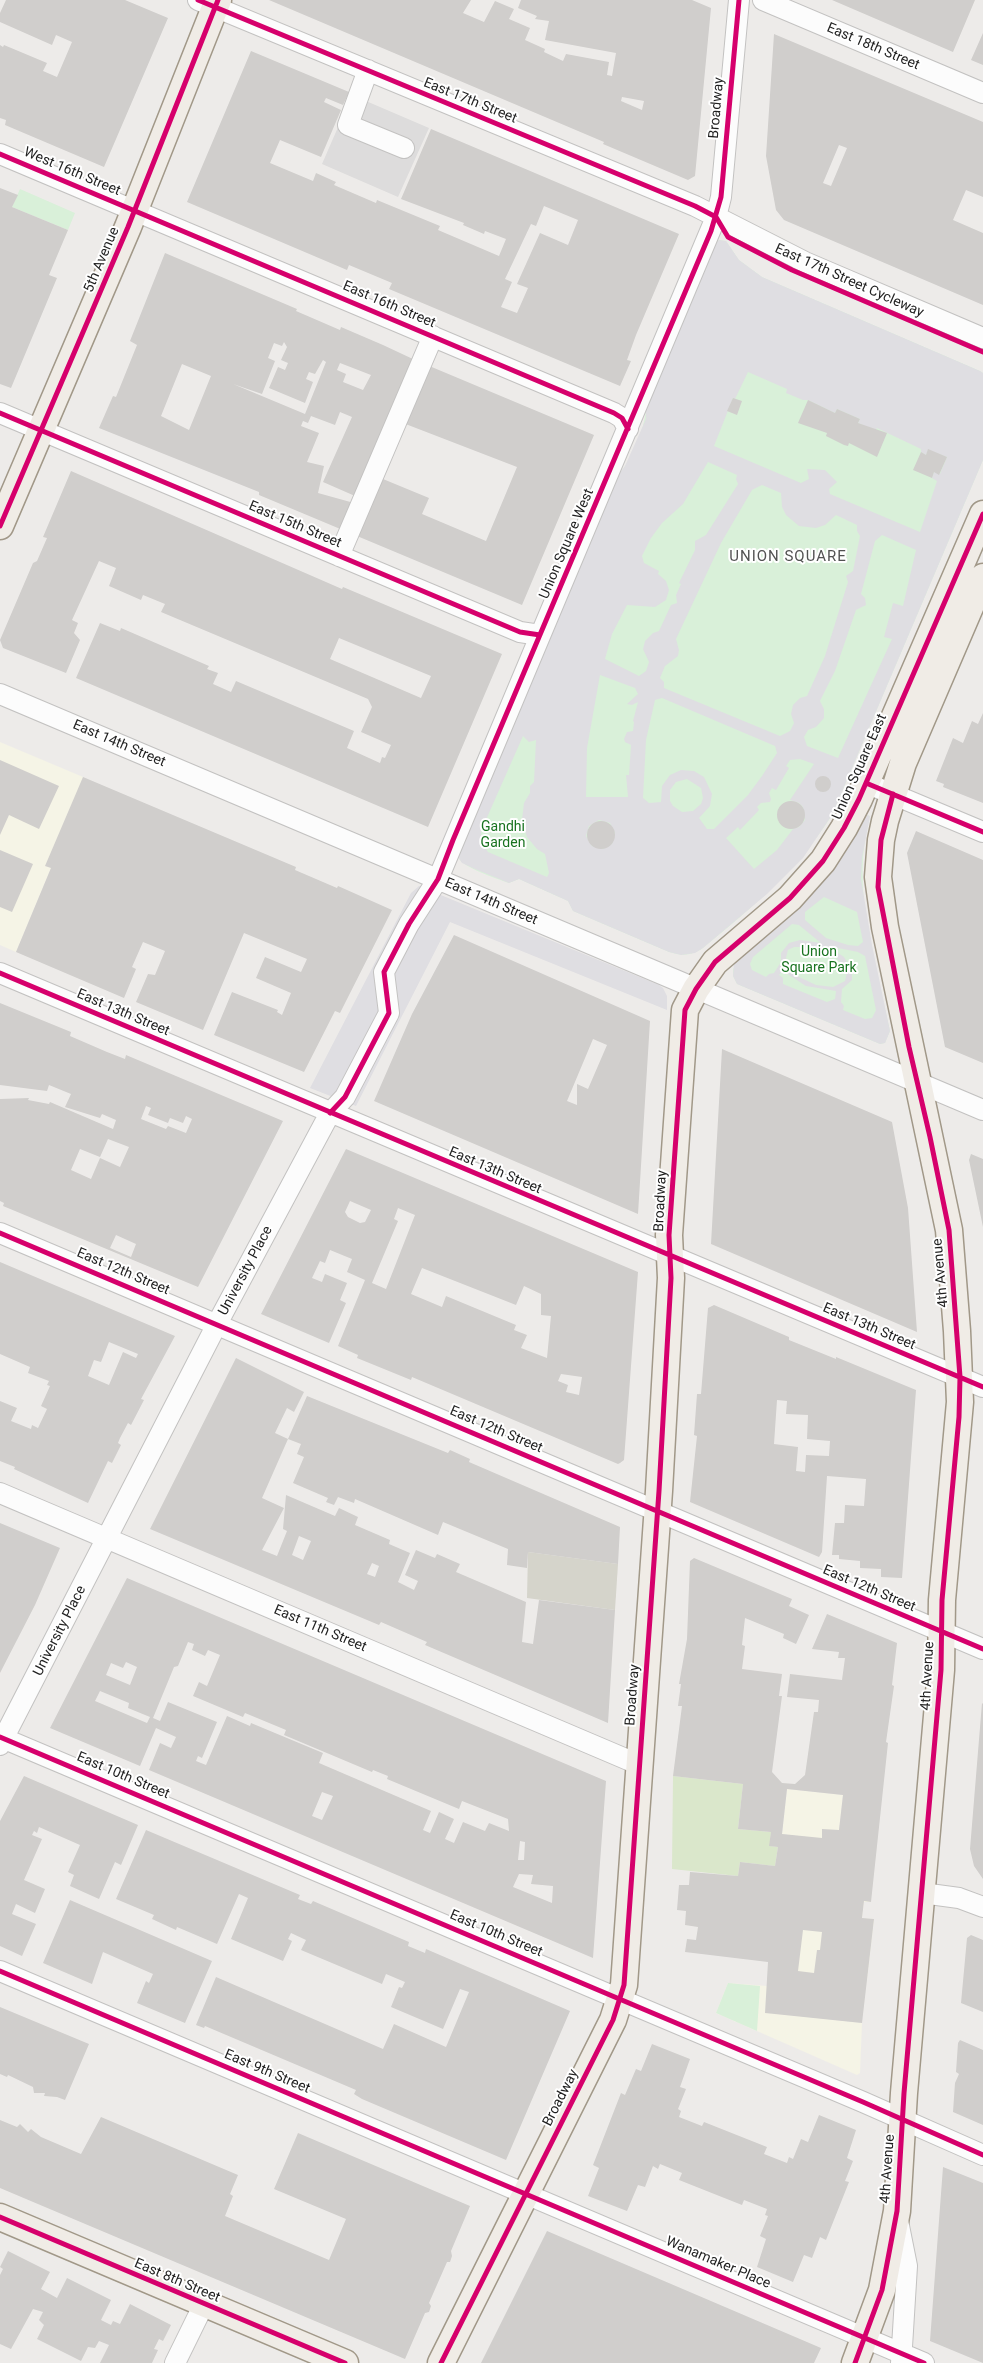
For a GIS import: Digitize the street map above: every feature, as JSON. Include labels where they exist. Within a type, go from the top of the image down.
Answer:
[{"type":"main road","name":"5th Avenue","points":[[0,526],[135,211],[210,2]]},
{"type":"main road","name":"Union Square East","points":[[696,989],[715,962],[790,898],[823,861],[844,828],[973,565],[983,514]]},
{"type":"main road","points":[[919,1084],[885,927],[878,882],[881,840],[903,763],[983,577]]},
{"type":"main road","name":"Broadway","points":[[441,2363],[613,2020],[621,1999],[627,1960],[657,1511],[671,1288],[669,1235],[683,1028],[685,1010],[696,989]]},
{"type":"main road","name":"4th Avenue","points":[[897,2211],[941,1670],[942,1600],[959,1417],[972,1382],[949,1230],[919,1084]]},
{"type":"main road","points":[[855,2363],[884,2283],[897,2211]]},
{"type":"main road","name":"East 8th Street","points":[[0,2217],[345,2363]]},
{"type":"street","name":"Broadway","points":[[716,217],[721,197],[740,0]]},
{"type":"street","name":"East 18th Street","points":[[763,0],[983,93]]},
{"type":"street","name":"East 17th Street","points":[[210,2],[695,206],[820,269],[983,338]]},
{"type":"street","points":[[368,70],[348,125],[404,148]]},
{"type":"street","name":"West 16th Street","points":[[0,154],[135,211]]},
{"type":"street","name":"East 16th Street","points":[[135,211],[614,413],[622,418],[628,429]]},
{"type":"street","name":"Union Square West","points":[[438,879],[716,217]]},
{"type":"street","points":[[339,556],[433,336]]},
{"type":"street","name":"East 15th Street","points":[[0,412],[41,431],[520,632],[540,635]]},
{"type":"street","name":"East 14th Street","points":[[0,694],[983,1110]]},
{"type":"street","points":[[866,783],[983,832]]},
{"type":"street","name":"University Place","points":[[1,1740],[217,1324],[330,1113],[345,1097],[389,1013],[384,972],[409,924],[438,879]]},
{"type":"street","name":"East 13th Street","points":[[0,973],[671,1257],[972,1382]]},
{"type":"street","name":"East 12th Street","points":[[0,1233],[983,1649]]},
{"type":"street","name":"East 11th Street","points":[[0,1494],[640,1765]]},
{"type":"street","name":"East 10th Street","points":[[1,1740],[621,1999],[983,2155]]},
{"type":"street","points":[[922,1893],[959,1898],[983,1907]]},
{"type":"street","name":"East 9th Street","points":[[0,1971],[526,2193]]},
{"type":"street","name":"Wanamaker Place","points":[[526,2193],[865,2338],[901,2358]]},
{"type":"street","name":"4th Avenue","points":[[897,2211],[907,2266],[901,2358]]},
{"type":"street","points":[[175,2363],[204,2304]]},
{"type":"street","points":[[901,2358],[924,2363]]},
{"type":"shaded area","points":[[352,95],[429,128],[398,197],[322,164]]},
{"type":"shaded area","points":[[719,240],[726,241],[739,260],[762,277],[983,373],[983,460],[832,815],[803,858],[767,894],[703,948],[695,953],[681,955],[669,952],[573,911],[568,901],[519,879],[509,883],[462,863],[458,857],[619,474],[625,466],[646,419],[646,406],[715,243]],"holes":[[[748,372],[787,389],[786,393],[803,400],[808,400],[835,413],[837,409],[860,419],[858,423],[875,430],[877,428],[921,449],[921,452],[926,455],[928,450],[947,457],[940,474],[934,472],[932,478],[937,481],[920,532],[830,494],[829,489],[837,482],[825,470],[807,469],[809,479],[801,483],[714,446],[733,398],[735,399]],[[708,462],[737,475],[738,484],[706,535],[695,541],[695,550],[679,583],[681,584],[676,595],[677,603],[671,605],[659,631],[653,633],[645,641],[643,649],[649,662],[646,671],[639,676],[605,659],[612,634],[627,605],[655,607],[666,600],[669,590],[666,581],[658,574],[659,571],[644,563],[642,556],[651,538],[662,523],[683,504]],[[762,485],[781,493],[782,507],[786,515],[799,526],[816,528],[825,525],[836,515],[857,525],[857,531],[860,536],[853,571],[846,576],[848,582],[825,656],[807,696],[800,698],[793,705],[791,714],[794,723],[790,731],[780,736],[664,688],[664,682],[660,678],[665,666],[678,656],[679,650],[676,639],[721,543],[752,490]],[[882,535],[916,550],[903,606],[893,603],[884,637],[892,639],[838,758],[807,746],[804,737],[808,730],[816,727],[824,718],[824,709],[820,701],[835,671],[856,610],[866,605],[865,598],[861,594],[875,541]],[[600,675],[635,688],[638,694],[627,704],[632,705],[638,702],[633,721],[633,731],[627,732],[624,739],[625,742],[631,745],[629,775],[626,775],[628,797],[586,797],[587,748]],[[662,698],[775,746],[777,753],[748,795],[714,829],[707,829],[699,818],[710,806],[712,794],[704,777],[694,771],[681,770],[670,775],[662,786],[661,802],[649,803],[643,798],[646,740],[655,700]],[[523,736],[529,742],[536,740],[534,782],[530,786],[530,793],[524,803],[522,820],[527,837],[537,849],[545,854],[549,873],[547,877],[488,852],[481,842],[481,831]],[[800,759],[814,764],[790,800],[799,803],[803,807],[805,820],[799,827],[793,829],[777,850],[754,869],[726,838],[738,827],[740,830],[759,810],[757,807],[761,803],[770,802],[769,793],[772,788],[776,790],[789,768],[786,766],[790,760]],[[687,779],[701,788],[703,798],[701,804],[693,811],[682,812],[673,806],[670,801],[670,790],[676,782]],[[599,820],[610,823],[615,833],[612,844],[603,849],[592,846],[586,836],[589,826]]]},
{"type":"shaded area","points":[[0,742],[83,777],[51,868],[16,952],[0,945]]},
{"type":"shaded area","points":[[867,815],[870,816],[862,858],[861,879],[872,945],[890,1031],[885,1043],[880,1044],[737,984],[733,976],[734,963],[835,865]],"holes":[[[824,897],[857,912],[863,942],[858,946],[848,945],[826,938],[805,920],[805,912]],[[792,924],[799,925],[821,943],[800,940],[789,943],[781,953],[781,962],[774,973],[766,977],[752,970],[750,964],[753,957]],[[794,947],[815,947],[832,954],[845,966],[847,972],[845,981],[833,987],[816,985],[799,977],[790,968],[786,958],[788,950]],[[833,947],[858,952],[865,956],[876,1010],[872,1018],[865,1019],[843,1010],[844,1006],[841,1002],[842,989],[852,980],[852,971],[844,957],[832,949]],[[784,969],[789,975],[806,986],[836,991],[835,999],[827,1002],[783,984],[783,978],[779,975]]]},
{"type":"shaded area","points":[[419,886],[659,985],[667,996],[667,1010],[450,922],[356,1106],[310,1088],[411,893]]},
{"type":"shaded area","points":[[528,1552],[618,1564],[615,1610],[527,1598]]},
{"type":"shaded area","points":[[787,1789],[843,1795],[839,1830],[871,1902],[864,1902],[862,1918],[874,1919],[867,1979],[791,2015],[862,2023],[860,2073],[857,2075],[716,2013],[728,1983],[767,1986],[822,1839],[782,1834]]},
{"type":"green space","points":[[20,189],[75,213],[68,230],[12,207]]},
{"type":"green space","name":"Gandhi Garden","points":[[719,240],[726,241],[739,260],[762,277],[983,373],[983,460],[832,815],[804,853],[756,903],[703,948],[694,953],[682,955],[669,952],[573,911],[568,901],[519,879],[509,883],[481,872],[466,865],[458,857],[619,474],[637,442],[644,422],[646,406],[715,243]]},
{"type":"green space","name":"Union Square Park","points":[[867,815],[870,816],[863,870],[864,897],[872,951],[890,1031],[885,1043],[880,1044],[737,984],[733,976],[733,969],[835,865]]},
{"type":"green space","points":[[673,1776],[743,1784],[738,1829],[771,1832],[770,1846],[778,1847],[775,1866],[740,1862],[738,1876],[672,1869]]},
{"type":"green space","points":[[728,1983],[760,1986],[757,2031],[716,2013]]},
{"type":"building","points":[[6,0],[125,0],[168,18],[104,167],[5,125],[6,120],[0,118],[0,45],[47,63],[43,71],[57,77],[72,42],[56,35],[52,45],[0,22],[0,13]]},
{"type":"building","points":[[269,0],[471,0],[463,13],[484,22],[495,1],[514,9],[509,19],[530,28],[525,40],[545,49],[544,52],[563,61],[566,54],[609,62],[607,75],[612,76],[616,53],[545,40],[549,21],[535,19],[537,16],[518,8],[521,0],[692,0],[711,8],[695,176],[688,180],[603,144],[604,142]],"holes":[[[622,97],[644,101],[642,110],[621,101]]]},
{"type":"building","points":[[832,0],[975,0],[953,52]]},
{"type":"building","points":[[983,33],[983,65],[971,60]]},
{"type":"building","points":[[774,34],[983,122],[983,197],[966,190],[953,220],[983,233],[983,305],[784,220],[776,210],[766,156]],"holes":[[[839,145],[847,148],[831,186],[823,183]]]},
{"type":"building","points":[[251,51],[349,92],[343,105],[326,98],[324,102],[341,110],[321,157],[280,140],[270,163],[313,181],[316,173],[336,182],[334,185],[376,203],[377,200],[440,226],[438,230],[499,256],[506,239],[485,231],[484,234],[463,225],[464,223],[401,199],[431,129],[679,234],[636,335],[627,360],[631,361],[620,386],[389,289],[392,283],[349,265],[347,270],[187,202]],"holes":[[[544,206],[578,220],[568,245],[540,233],[517,284],[528,288],[517,313],[501,307],[512,282],[505,279],[531,224],[536,226]]]},
{"type":"building","points":[[0,188],[18,195],[12,207],[68,230],[49,275],[57,278],[11,388],[0,384]]},
{"type":"building","points":[[165,253],[297,309],[296,311],[340,330],[341,327],[594,435],[522,605],[259,495],[259,492],[99,428],[113,396],[116,397],[137,345],[130,341]],"holes":[[[284,342],[287,347],[281,360],[288,363],[285,370],[278,367],[269,388],[305,403],[313,382],[306,379],[309,372],[315,374],[323,360],[326,362],[305,414],[233,384],[262,394],[275,361],[268,358],[274,343],[282,346]],[[340,363],[371,375],[363,390],[343,382],[346,374],[337,370]],[[182,364],[211,376],[189,430],[161,416]],[[340,412],[352,417],[323,482],[355,496],[354,503],[318,493],[324,466],[307,462],[319,433],[301,426],[303,421],[308,423],[311,416],[335,425]],[[390,418],[517,467],[486,541],[422,514],[429,498],[366,472]]]},
{"type":"building","points":[[733,398],[742,401],[737,415],[727,411]]},
{"type":"building","points":[[808,400],[835,413],[837,409],[860,419],[858,423],[887,433],[877,457],[849,443],[848,446],[844,445],[826,436],[827,433],[798,423]]},
{"type":"building","points":[[928,449],[947,457],[939,475],[934,472],[932,478],[913,470],[921,452],[926,455]]},
{"type":"building","points":[[71,471],[342,589],[343,587],[502,654],[428,827],[76,678],[100,623],[120,631],[121,628],[209,666],[207,669],[218,673],[213,684],[231,692],[236,681],[354,731],[347,748],[380,763],[382,757],[385,758],[391,745],[361,732],[372,707],[368,699],[161,612],[165,604],[143,595],[141,600],[109,586],[116,568],[99,561],[72,620],[78,623],[74,633],[80,640],[66,673],[3,648],[0,640],[33,563],[37,561],[47,538],[43,537]],"holes":[[[339,638],[431,676],[421,698],[330,659]]]},
{"type":"building","points":[[983,713],[983,803],[943,787],[944,784],[936,781],[953,738],[963,743],[972,721],[978,724]]},
{"type":"building","points":[[0,760],[59,786],[39,829],[9,815],[0,835]]},
{"type":"building","points":[[820,776],[826,776],[831,781],[829,790],[820,792],[815,787],[815,781]]},
{"type":"building","points":[[83,777],[296,867],[295,870],[337,888],[338,886],[392,910],[340,1013],[335,1011],[304,1072],[214,1035],[232,992],[278,1010],[277,1012],[282,1015],[291,993],[256,978],[265,957],[301,972],[307,959],[244,933],[203,1030],[136,1002],[148,974],[155,975],[165,951],[143,942],[132,967],[136,969],[124,998],[16,952],[51,868],[45,866]]},
{"type":"building","points":[[791,801],[801,805],[805,815],[801,825],[791,829],[781,825],[777,815],[781,805]]},
{"type":"building","points":[[601,821],[611,825],[615,835],[611,845],[601,849],[591,845],[587,835],[591,825]]},
{"type":"building","points":[[916,831],[983,860],[983,1063],[945,1047],[907,853]]},
{"type":"building","points":[[0,850],[33,864],[12,912],[0,907]]},
{"type":"building","points":[[454,935],[650,1021],[638,1214],[374,1101],[412,1014]],"holes":[[[593,1039],[607,1045],[588,1089],[577,1084],[577,1105],[567,1101]]]},
{"type":"building","points":[[0,1003],[71,1032],[70,1036],[107,1052],[125,1059],[126,1055],[283,1121],[198,1287],[3,1206],[4,1203],[0,1201],[0,1099],[29,1098],[28,1100],[49,1104],[50,1102],[113,1129],[116,1120],[102,1114],[100,1118],[65,1107],[71,1094],[49,1085],[47,1091],[0,1085]],"holes":[[[146,1106],[151,1108],[148,1115],[168,1123],[170,1118],[183,1123],[186,1116],[192,1119],[186,1133],[168,1126],[166,1129],[141,1119]],[[108,1139],[129,1147],[120,1167],[100,1158],[91,1179],[71,1170],[80,1149],[100,1157]],[[116,1235],[136,1244],[131,1257],[110,1248]]]},
{"type":"building","points":[[722,1049],[892,1122],[908,1208],[917,1332],[711,1244]]},
{"type":"building","points":[[346,1149],[638,1272],[624,1460],[618,1464],[412,1377],[411,1380],[357,1358],[358,1355],[338,1346],[365,1280],[347,1272],[352,1259],[330,1250],[325,1263],[320,1261],[312,1278],[322,1282],[325,1274],[347,1283],[340,1300],[346,1303],[329,1343],[261,1314]],"holes":[[[350,1201],[371,1210],[365,1222],[360,1223],[348,1217],[345,1212]],[[398,1208],[415,1215],[386,1289],[372,1283],[398,1221],[394,1219]],[[422,1268],[516,1305],[524,1286],[541,1294],[541,1315],[551,1316],[547,1358],[521,1348],[527,1335],[514,1330],[516,1325],[446,1296],[442,1307],[411,1294]],[[561,1374],[582,1377],[579,1395],[566,1392],[568,1385],[558,1381]]]},
{"type":"building","points":[[971,1154],[983,1159],[983,1227],[969,1160]]},
{"type":"building","points":[[0,1262],[175,1336],[141,1399],[144,1400],[131,1425],[128,1423],[120,1438],[118,1443],[121,1445],[112,1463],[108,1461],[88,1503],[0,1461],[0,1401],[17,1408],[11,1421],[31,1429],[32,1425],[38,1428],[47,1409],[41,1406],[50,1386],[47,1385],[49,1381],[28,1373],[30,1367],[0,1354]],"holes":[[[109,1342],[138,1354],[136,1358],[123,1352],[109,1385],[88,1376],[94,1360],[101,1362]]]},
{"type":"building","points":[[714,1305],[789,1337],[789,1340],[916,1390],[902,1578],[881,1577],[881,1569],[860,1568],[860,1561],[839,1559],[839,1555],[832,1555],[835,1523],[844,1523],[845,1505],[864,1506],[866,1479],[827,1476],[822,1552],[819,1557],[690,1502],[697,1436],[694,1435],[697,1394],[701,1394],[708,1308]],"holes":[[[777,1400],[787,1401],[786,1414],[808,1415],[807,1439],[830,1441],[829,1456],[806,1455],[805,1472],[796,1471],[798,1447],[774,1444]]]},
{"type":"building","points":[[236,1358],[304,1392],[294,1412],[287,1408],[275,1433],[288,1439],[262,1498],[284,1508],[262,1550],[277,1556],[287,1531],[283,1529],[286,1495],[335,1516],[339,1508],[358,1517],[355,1525],[390,1540],[389,1544],[410,1553],[398,1582],[414,1590],[418,1581],[405,1575],[416,1550],[435,1558],[437,1554],[460,1564],[456,1572],[526,1602],[522,1642],[533,1644],[539,1600],[615,1610],[608,1723],[425,1645],[427,1642],[381,1622],[379,1625],[150,1529]],"holes":[[[299,1536],[311,1541],[303,1560],[292,1555]],[[372,1563],[379,1566],[375,1577],[367,1574]]]},
{"type":"building","points":[[307,1396],[448,1453],[450,1450],[470,1459],[469,1462],[620,1527],[618,1564],[528,1552],[527,1568],[507,1565],[508,1549],[443,1522],[438,1535],[355,1499],[354,1503],[338,1497],[334,1505],[326,1502],[328,1498],[293,1483],[304,1457],[297,1454],[301,1444],[288,1439]]},
{"type":"building","points":[[0,1523],[60,1548],[35,1605],[0,1673]]},
{"type":"building","points":[[694,1558],[792,1599],[789,1606],[809,1615],[796,1644],[783,1638],[784,1634],[745,1618],[742,1645],[745,1646],[742,1669],[782,1674],[779,1696],[782,1696],[772,1772],[782,1783],[795,1784],[805,1775],[814,1712],[818,1712],[819,1700],[787,1697],[790,1674],[842,1680],[845,1658],[838,1658],[839,1652],[812,1649],[827,1614],[897,1643],[871,1902],[864,1901],[862,1918],[874,1919],[862,2023],[765,2013],[768,1962],[685,1952],[687,1939],[696,1940],[698,1927],[685,1925],[686,1911],[677,1910],[679,1885],[689,1885],[690,1872],[738,1876],[740,1862],[775,1866],[778,1847],[769,1846],[771,1832],[738,1829],[743,1784],[673,1776],[682,1706],[678,1706],[681,1684],[679,1684],[687,1639],[690,1561]],"holes":[[[787,1789],[843,1795],[839,1830],[822,1829],[822,1838],[782,1834]],[[803,1930],[822,1932],[814,1973],[798,1971]]]},
{"type":"building","points":[[127,1578],[606,1781],[593,1958],[149,1770],[160,1743],[171,1748],[176,1737],[156,1728],[140,1766],[50,1728]],"holes":[[[188,1642],[194,1644],[192,1650],[205,1656],[208,1650],[220,1655],[207,1686],[199,1682],[193,1696],[243,1717],[245,1713],[286,1730],[284,1735],[372,1772],[373,1770],[388,1776],[387,1779],[459,1809],[462,1801],[508,1819],[509,1831],[489,1823],[485,1831],[463,1822],[454,1843],[445,1839],[454,1819],[439,1812],[430,1833],[423,1830],[431,1811],[319,1763],[323,1753],[251,1723],[250,1726],[227,1716],[206,1765],[196,1761],[198,1756],[202,1758],[217,1722],[168,1702],[160,1721],[153,1718],[174,1667],[178,1666]],[[126,1662],[137,1667],[130,1685],[106,1675],[111,1663],[123,1668]],[[100,1691],[129,1703],[128,1708],[150,1717],[147,1723],[95,1701]],[[322,1792],[333,1796],[322,1820],[312,1816]],[[520,1841],[525,1842],[524,1860],[518,1860]],[[519,1874],[533,1875],[531,1884],[553,1886],[552,1903],[513,1887]]]},
{"type":"building","points":[[982,1703],[983,1879],[974,1866],[970,1849]]},
{"type":"building","points":[[24,1776],[138,1825],[121,1865],[115,1862],[99,1899],[70,1886],[74,1875],[68,1872],[80,1845],[39,1827],[37,1833],[34,1831],[32,1835],[42,1839],[24,1880],[45,1889],[35,1913],[16,1904],[12,1914],[36,1924],[22,1956],[0,1946],[0,1821]]},
{"type":"building","points":[[146,1830],[300,1895],[298,1899],[311,1904],[313,1901],[409,1942],[408,1946],[425,1953],[426,1949],[570,2011],[506,2160],[362,2099],[354,2094],[356,2090],[205,2026],[204,2028],[196,2025],[216,1977],[383,2049],[394,2024],[446,2047],[469,1992],[460,1989],[443,2029],[391,2007],[399,1987],[402,1988],[405,1982],[386,1974],[382,1984],[301,1950],[306,1940],[291,1933],[288,1939],[292,1941],[283,1961],[231,1939],[248,1898],[239,1894],[217,1944],[177,1927],[176,1930],[152,1919],[154,1915],[116,1899]]},
{"type":"building","points":[[70,1900],[212,1961],[185,2023],[137,2003],[146,1981],[149,1983],[153,1974],[103,1952],[92,1984],[43,1963]]},
{"type":"building","points":[[971,1935],[983,1940],[983,2012],[961,2003],[967,1938]]},
{"type":"building","points":[[0,2007],[89,2044],[65,2100],[44,2096],[45,2093],[34,2093],[33,2087],[8,2075],[7,2077],[0,2074]]},
{"type":"building","points":[[960,2040],[983,2050],[983,2125],[953,2112],[955,2083],[959,2074],[956,2072],[958,2043]]},
{"type":"building","points":[[652,2044],[690,2059],[680,2087],[686,2089],[678,2109],[681,2111],[679,2117],[702,2126],[704,2122],[767,2147],[764,2154],[787,2163],[789,2157],[793,2159],[801,2139],[808,2142],[819,2115],[856,2130],[847,2158],[853,2161],[845,2181],[849,2182],[826,2240],[820,2237],[812,2258],[804,2255],[793,2282],[757,2267],[766,2239],[760,2236],[768,2216],[765,2215],[767,2209],[744,2200],[742,2205],[679,2180],[682,2173],[660,2164],[658,2169],[653,2166],[645,2187],[638,2185],[627,2211],[588,2196],[599,2168],[593,2165],[621,2093],[625,2095],[636,2069],[641,2071]]},
{"type":"building","points":[[101,2117],[238,2175],[230,2194],[233,2196],[225,2216],[329,2260],[346,2219],[274,2189],[298,2133],[470,2206],[451,2251],[450,2262],[447,2262],[429,2303],[431,2306],[429,2312],[425,2313],[405,2359],[0,2188],[0,2120],[17,2127],[20,2124],[28,2132],[31,2129],[41,2137],[81,2154]]},
{"type":"building","points":[[943,2167],[983,2183],[983,2363],[930,2341]]},
{"type":"building","points":[[547,2231],[821,2348],[814,2363],[481,2363]]},
{"type":"building","points":[[8,2251],[50,2272],[41,2289],[57,2298],[67,2278],[111,2300],[101,2320],[111,2325],[113,2321],[120,2324],[130,2304],[171,2325],[163,2341],[159,2339],[154,2349],[158,2350],[152,2363],[100,2363],[109,2345],[99,2341],[95,2348],[88,2347],[81,2361],[37,2339],[44,2325],[39,2320],[43,2312],[33,2309],[11,2349],[0,2344],[0,2275],[3,2269],[0,2267]]},
{"type":"cycle path","name":"East 17th Street Cycleway","points":[[198,0],[695,206],[716,217],[728,237],[792,270],[983,352]]},
{"type":"cycle path","points":[[0,526],[128,227],[218,0]]},
{"type":"cycle path","points":[[330,1113],[345,1097],[389,1013],[384,972],[409,924],[438,879],[711,231],[721,197],[739,0]]},
{"type":"cycle path","points":[[0,154],[614,413],[622,418],[628,429]]},
{"type":"cycle path","points":[[0,413],[520,632],[540,635]]},
{"type":"cycle path","points":[[441,2363],[613,2020],[624,1985],[659,1491],[671,1278],[669,1235],[685,1010],[696,989],[715,962],[790,898],[823,861],[844,828],[859,799],[983,514]]},
{"type":"cycle path","points":[[866,783],[983,832]]},
{"type":"cycle path","points":[[855,2363],[882,2290],[897,2211],[904,2093],[941,1670],[942,1600],[959,1417],[960,1377],[949,1230],[909,1047],[878,887],[881,840],[893,794]]},
{"type":"cycle path","points":[[0,973],[983,1387]]},
{"type":"cycle path","points":[[0,1233],[983,1649]]},
{"type":"cycle path","points":[[0,1737],[863,2102],[983,2155]]},
{"type":"cycle path","points":[[0,1971],[924,2363]]},
{"type":"cycle path","points":[[0,2217],[345,2363]]},
{"type":"district","name":"UNION SQUARE","points":[[788,557]]}]
